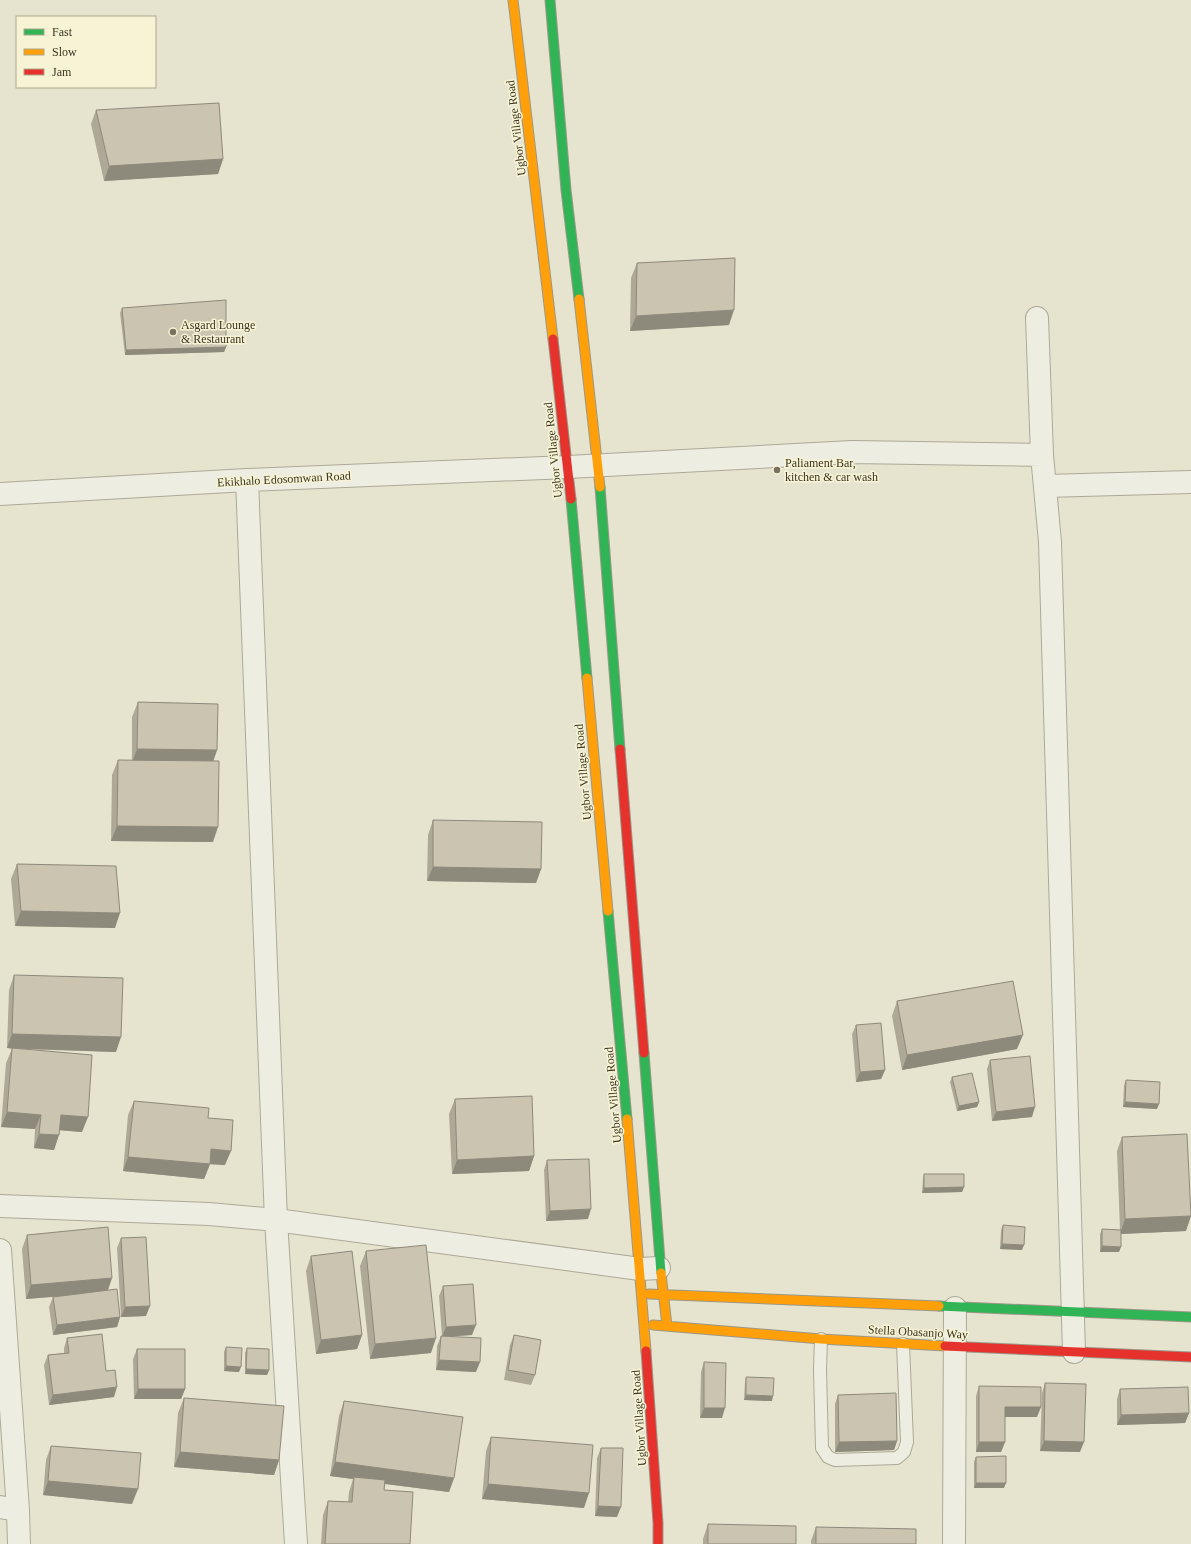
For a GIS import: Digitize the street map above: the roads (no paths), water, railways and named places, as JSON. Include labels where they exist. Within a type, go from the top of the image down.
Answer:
[{"type":"street","name":"Ugbor Village Road","points":[[513,0],[568,467],[640,1270],[658,1515],[658,1544]]},
{"type":"street","points":[[550,0],[566,190],[598,466],[663,1294],[667,1326]]},
{"type":"street","points":[[1037,318],[1042,455],[1050,542],[1074,1352]]},
{"type":"street","name":"Ekikhalo Edosomwan Road","points":[[0,494],[248,480],[598,466],[852,452],[1042,455]]},
{"type":"street","points":[[248,480],[276,1220],[296,1544]]},
{"type":"street","points":[[1045,486],[1191,482]]},
{"type":"street","points":[[0,1206],[209,1214],[276,1220],[640,1270],[662,1268]]},
{"type":"street","points":[[0,1250],[9,1508],[19,1544]]},
{"type":"street","points":[[641,1294],[1191,1317]]},
{"type":"street","points":[[954,1544],[955,1308]]},
{"type":"street","name":"Stella Obasanjo Way","points":[[644,1324],[821,1339],[903,1344],[955,1345],[1191,1357]]},
{"type":"lane","points":[[821,1339],[820,1370],[822,1448],[828,1457],[835,1460],[898,1458],[904,1452],[907,1442],[903,1344]]},
{"type":"place","name":"Asgard Lounge & Restaurant","points":[[173,332]]},
{"type":"place","name":"Paliament Bar, kitchen & car wash","points":[[777,470]]}]
